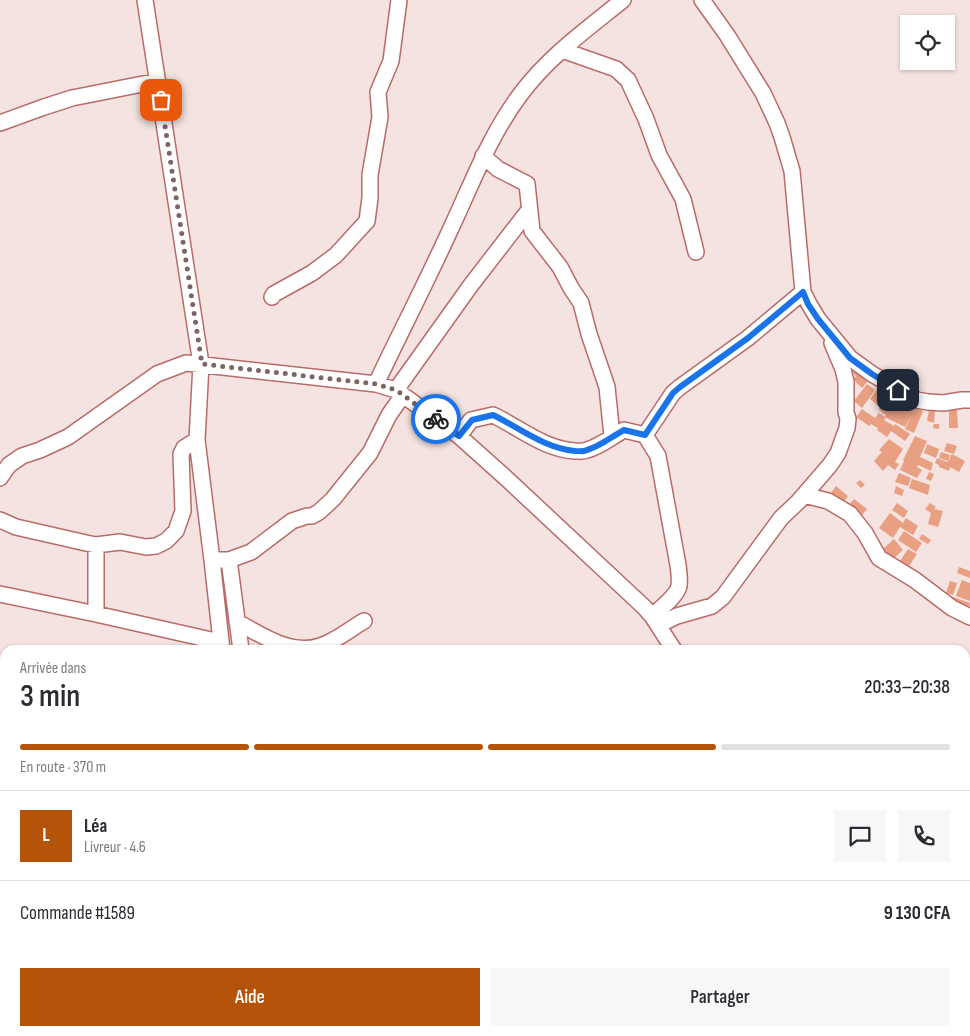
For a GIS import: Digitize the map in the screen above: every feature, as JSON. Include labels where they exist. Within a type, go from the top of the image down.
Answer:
[{"type":"street","points":[[146,0],[202,364],[197,440],[221,645]]},
{"type":"street","points":[[272,298],[274,294],[312,273],[336,255],[368,222],[370,175],[380,117],[378,92],[391,61],[399,0]]},
{"type":"street","points":[[376,384],[455,220],[483,156],[500,124],[521,94],[562,50],[623,0]]},
{"type":"street","points":[[702,0],[727,35],[763,93],[777,123],[792,171],[803,292],[818,319],[850,358],[872,374],[917,400],[943,403],[970,400]]},
{"type":"street","points":[[562,50],[616,69],[632,86],[659,155],[683,199],[696,252]]},
{"type":"street","points":[[0,123],[72,98],[158,81]]},
{"type":"street","points":[[483,156],[498,169],[527,184],[532,231],[560,267],[581,303],[589,334],[607,387],[612,436]]},
{"type":"street","points":[[212,560],[229,560],[251,552],[292,520],[312,516],[320,512],[333,499],[370,453],[400,392],[471,285],[529,210]]},
{"type":"street","points":[[645,435],[673,393],[748,338],[803,292]]},
{"type":"street","points":[[655,621],[717,603],[781,518],[798,502],[838,453],[847,428],[846,382],[829,331]]},
{"type":"street","points":[[0,478],[9,465],[22,456],[68,437],[157,374],[186,363],[376,384],[400,392],[459,436],[582,549],[655,621],[671,645]]},
{"type":"street","points":[[459,436],[472,420],[493,415],[547,444],[566,450],[584,452],[602,444],[624,430],[645,435],[658,456],[677,557],[679,578],[679,588],[655,621]]},
{"type":"street","points":[[0,520],[16,527],[96,545],[120,542],[146,547],[156,546],[166,541],[176,531],[183,511],[181,454],[184,448],[197,440]]},
{"type":"street","points":[[804,495],[828,501],[850,514],[865,533],[879,558],[915,580],[952,608],[970,617]]},
{"type":"street","points":[[96,545],[96,614]]},
{"type":"street","points":[[229,560],[240,645]]},
{"type":"street","points":[[0,594],[96,614],[217,645]]},
{"type":"street","points":[[322,645],[364,621]]},
{"type":"street","points":[[237,622],[283,645]]},
{"type":"building","points":[[857,369],[868,377],[867,382],[862,388],[853,379],[856,376],[853,373]]},
{"type":"building","points":[[867,384],[875,390],[862,408],[854,401]]},
{"type":"building","points":[[880,385],[886,389],[884,391],[905,403],[904,406],[914,411],[915,408],[923,411],[914,433],[905,429],[911,416],[905,427],[886,417],[884,420],[894,426],[895,424],[910,434],[905,441],[891,431],[887,437],[877,430],[878,428],[871,424],[869,426],[856,417],[862,409],[875,418],[879,413],[885,417],[886,415],[879,410],[880,407],[870,399]]},
{"type":"building","points":[[929,410],[935,410],[934,423],[927,421]]},
{"type":"building","points":[[949,410],[957,410],[958,428],[949,428]]},
{"type":"building","points":[[934,424],[939,424],[939,429],[933,428]]},
{"type":"building","points":[[915,436],[927,441],[920,457],[933,463],[931,471],[918,465],[917,467],[922,470],[917,478],[900,470]]},
{"type":"building","points":[[889,439],[903,449],[895,462],[899,464],[895,470],[888,465],[883,471],[874,461],[882,452],[879,450]]},
{"type":"building","points":[[947,443],[957,446],[954,454],[944,451]]},
{"type":"building","points":[[927,444],[939,449],[936,458],[924,453]]},
{"type":"building","points":[[941,452],[950,455],[948,461],[939,458]]},
{"type":"building","points":[[952,454],[965,461],[959,472],[950,467],[949,471],[935,463],[937,458],[947,462]]},
{"type":"building","points":[[929,472],[934,474],[931,481],[926,479]]},
{"type":"building","points":[[899,473],[911,478],[908,486],[895,482]]},
{"type":"building","points":[[912,479],[930,485],[928,495],[909,488]]},
{"type":"building","points":[[860,480],[865,485],[861,488],[856,483]]},
{"type":"building","points":[[836,486],[848,496],[843,503],[831,493]]},
{"type":"building","points":[[896,486],[904,490],[902,496],[894,493]]},
{"type":"building","points":[[854,499],[867,509],[859,519],[846,508]]},
{"type":"building","points":[[897,503],[908,511],[904,518],[892,510]]},
{"type":"building","points":[[930,503],[936,507],[934,509],[943,511],[938,527],[928,524],[931,513],[925,509]]},
{"type":"building","points":[[890,513],[903,523],[906,518],[918,526],[913,535],[900,527],[893,538],[879,528]]},
{"type":"building","points":[[904,531],[922,543],[916,552],[898,540]]},
{"type":"building","points":[[922,534],[931,540],[928,544],[919,539]]},
{"type":"building","points":[[894,539],[903,550],[893,559],[889,554],[884,559],[877,541],[884,548]]},
{"type":"building","points":[[908,549],[917,554],[909,566],[900,561]]},
{"type":"building","points":[[959,567],[970,571],[970,578],[957,573]]},
{"type":"building","points":[[962,580],[970,583],[970,601],[956,596]]},
{"type":"building","points":[[950,581],[957,583],[953,595],[946,593]]},
{"type":"building","points":[[950,596],[970,603],[968,613],[948,602]]},
{"type":"way so far","points":[[161,100],[202,364],[376,384],[396,390],[436,419]]},
{"type":"route","points":[[436,419],[459,436],[472,420],[493,415],[547,444],[566,450],[584,452],[602,444],[624,430],[645,435],[673,393],[748,338],[803,292],[818,319],[850,358],[898,390]]}]
